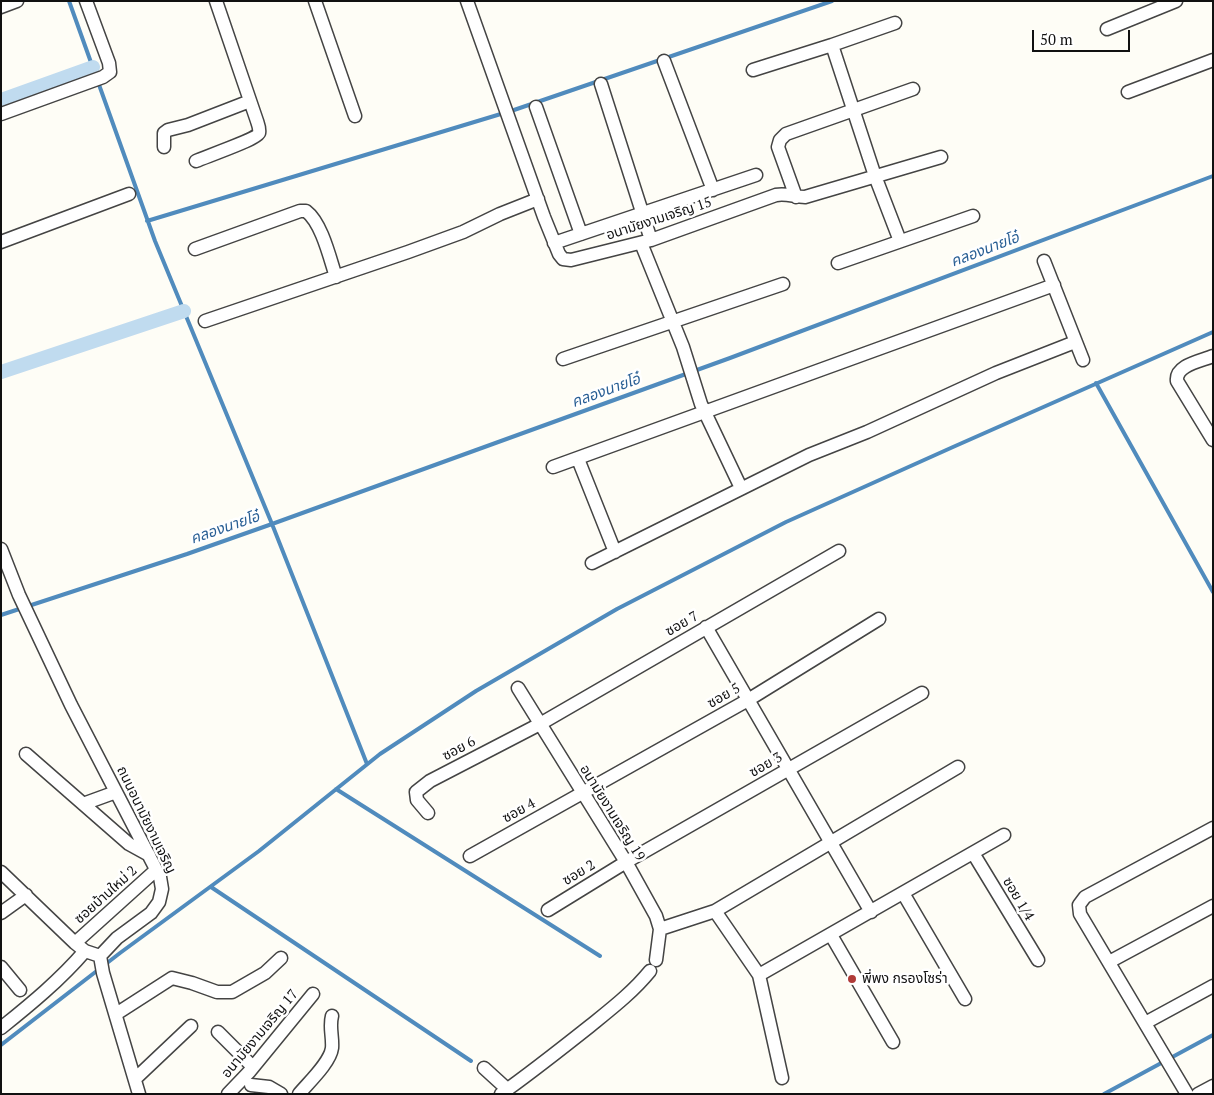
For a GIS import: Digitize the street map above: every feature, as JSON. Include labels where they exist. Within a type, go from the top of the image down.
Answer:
[{"type":"street","points":[[1,7],[17,1]]},
{"type":"street","points":[[1,114],[103,77],[110,72],[109,63],[86,1]]},
{"type":"street","points":[[196,161],[257,136],[259,130],[258,121],[216,1]]},
{"type":"street","points":[[315,1],[355,116]]},
{"type":"street","name":"อนามัยงามเจริญ 15","points":[[467,1],[538,200],[554,243],[563,259],[571,260],[646,242],[776,195],[786,193],[796,197],[805,197],[941,157]]},
{"type":"street","points":[[1107,29],[1176,1]]},
{"type":"street","points":[[752,70],[895,23]]},
{"type":"street","points":[[832,45],[900,241]]},
{"type":"street","points":[[1128,92],[1213,60]]},
{"type":"street","points":[[664,61],[713,190]]},
{"type":"street","points":[[601,84],[642,212],[646,242],[673,322],[705,412],[742,488]]},
{"type":"street","points":[[796,197],[778,147],[780,140],[786,134],[914,89]]},
{"type":"street","points":[[164,147],[164,133],[168,130],[188,125],[250,101]]},
{"type":"street","points":[[536,106],[581,234]]},
{"type":"street","points":[[554,243],[756,175]]},
{"type":"street","points":[[1,242],[129,194]]},
{"type":"street","points":[[205,321],[336,278],[463,232],[500,214],[538,200]]},
{"type":"street","points":[[195,249],[300,211],[306,211],[314,219],[326,246],[336,278]]},
{"type":"street","points":[[838,263],[973,216]]},
{"type":"street","points":[[1044,261],[1083,360]]},
{"type":"street","points":[[563,359],[784,284]]},
{"type":"street","points":[[554,467],[1054,285]]},
{"type":"street","points":[[592,563],[810,455],[867,432],[996,373],[1075,342]]},
{"type":"street","points":[[1213,356],[1186,366],[1179,371],[1176,377],[1213,440]]},
{"type":"street","points":[[578,458],[615,552]]},
{"type":"street","name":"ถนนอนามัยงามเจริญ","points":[[1,549],[6,572],[19,595],[70,705],[149,855],[162,889],[159,902],[151,913],[117,938],[100,956]]},
{"type":"street","name":"ซอย 7","points":[[540,724],[839,551]]},
{"type":"street","name":"ซอย 5","points":[[582,793],[748,700],[879,619]]},
{"type":"street","points":[[706,627],[871,912]]},
{"type":"street","name":"อนามัยงามเจริญ 19","points":[[504,1092],[538,1068],[639,985],[653,966],[660,929],[649,902],[626,862],[518,688]]},
{"type":"street","name":"ซอย 3","points":[[626,862],[922,693]]},
{"type":"street","name":"ซอย 6","points":[[428,813],[417,800],[416,792],[430,782],[540,724]]},
{"type":"street","points":[[26,754],[129,844],[149,855]]},
{"type":"street","points":[[660,929],[715,911],[958,767]]},
{"type":"street","points":[[83,804],[116,792]]},
{"type":"street","name":"ซอย 4","points":[[470,856],[582,793]]},
{"type":"street","points":[[1187,1094],[1080,914],[1079,906],[1084,897],[1213,828]]},
{"type":"street","points":[[759,975],[1004,835]]},
{"type":"street","name":"ซอย 1/4","points":[[973,853],[1038,960]]},
{"type":"street","name":"ซอย 2","points":[[548,910],[626,862]]},
{"type":"street","name":"ซอยบ้านใหม่ 2","points":[[1,1028],[36,1000],[80,947],[156,870]]},
{"type":"street","points":[[1,872],[80,947],[100,956],[103,973],[139,1094]]},
{"type":"street","points":[[903,893],[965,999]]},
{"type":"street","points":[[1,913],[26,895]]},
{"type":"street","points":[[1109,962],[1213,906]]},
{"type":"street","points":[[715,911],[759,975],[782,1078]]},
{"type":"street","points":[[831,935],[893,1042]]},
{"type":"street","points":[[116,1014],[172,978],[217,992],[232,992],[264,973],[281,958]]},
{"type":"street","points":[[1,968],[20,990]]},
{"type":"street","points":[[1145,1023],[1213,986]]},
{"type":"street","name":"อนามัยงามเจริญ 17","points":[[228,1094],[314,994]]},
{"type":"street","points":[[299,1094],[329,1057],[332,1048],[330,1022],[332,1016]]},
{"type":"street","points":[[135,1079],[192,1026]]},
{"type":"street","points":[[218,1032],[253,1067]]},
{"type":"street","points":[[484,1068],[504,1092]]},
{"type":"street","points":[[251,1085],[269,1088],[281,1094]]},
{"type":"street","points":[[1198,1094],[1213,1086]]},
{"type":"waterway","points":[[69,1],[155,241],[272,524],[367,764]]},
{"type":"waterway","points":[[147,221],[514,110],[832,1]]},
{"type":"waterway","points":[[1,100],[93,67]]},
{"type":"waterway","name":"คลองนายโอ๋","points":[[1,615],[272,524],[730,358],[1213,176]]},
{"type":"waterway","points":[[1,372],[184,311]]},
{"type":"waterway","points":[[1,1045],[120,953],[259,851],[380,754],[476,691],[617,609],[786,522],[1213,332]]},
{"type":"waterway","points":[[1096,383],[1213,592]]},
{"type":"waterway","points":[[336,789],[600,956]]},
{"type":"waterway","points":[[211,887],[471,1061]]},
{"type":"waterway","points":[[1104,1094],[1213,1035]]},
{"type":"place","name":"พี่พง กรองโซร่า","points":[[852,979]]}]
